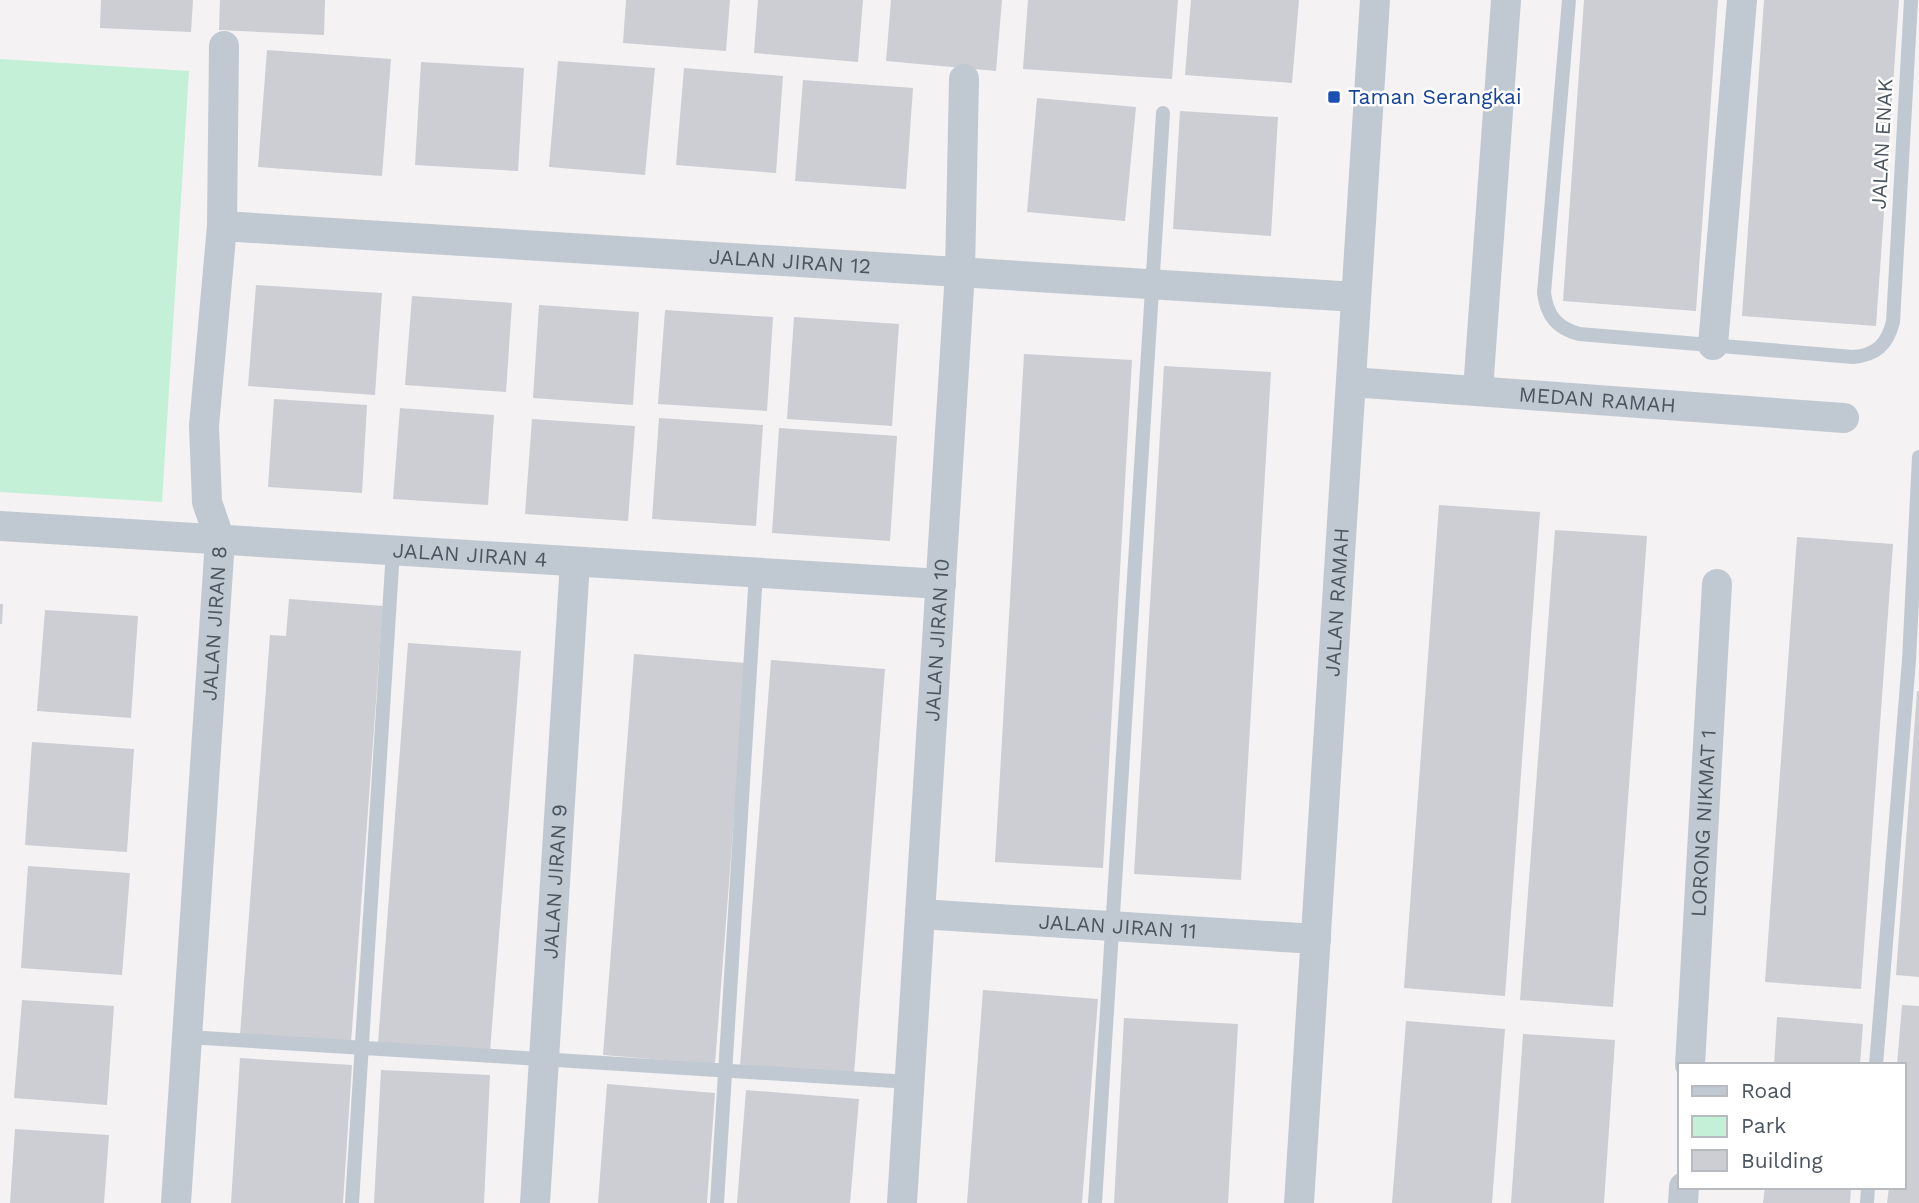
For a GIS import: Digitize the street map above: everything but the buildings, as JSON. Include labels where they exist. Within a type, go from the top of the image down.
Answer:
[{"type":"street","name":"JALAN RAMAH","points":[[1299,1203],[1375,0]]},
{"type":"street","points":[[1478,390],[1506,0]]},
{"type":"street","points":[[1713,345],[1742,0]]},
{"type":"street","name":"JALAN JIRAN 8","points":[[176,1203],[220,540],[207,502],[204,426],[222,226],[224,46]]},
{"type":"street","name":"JALAN JIRAN 10","points":[[902,1203],[960,272],[964,79]]},
{"type":"street","name":"JALAN JIRAN 12","points":[[222,226],[1356,297]]},
{"type":"street","name":"MEDAN RAMAH","points":[[1351,382],[1844,418]]},
{"type":"street","name":"JALAN JIRAN 4","points":[[0,526],[941,584]]},
{"type":"street","name":"JALAN JIRAN 9","points":[[535,1203],[575,562]]},
{"type":"street","name":"LORONG NIKMAT 1","points":[[1690,1063],[1717,584]]},
{"type":"street","name":"JALAN JIRAN 11","points":[[920,914],[1316,939]]},
{"type":"lane","name":"JALAN ENAK","points":[[1569,0],[1544,293],[1546,308],[1553,321],[1565,330],[1579,334],[1853,357],[1867,355],[1880,348],[1889,337],[1896,290],[1911,0]]},
{"type":"lane","points":[[1095,1203],[1163,113]]},
{"type":"lane","points":[[1876,1063],[1909,660],[1919,457]]},
{"type":"lane","points":[[352,1203],[393,550]]},
{"type":"lane","points":[[717,1203],[756,573]]},
{"type":"lane","points":[[188,1037],[910,1082]]},
{"type":"green space","points":[[0,59],[189,71],[162,502],[0,492]]},
{"type":"place","name":"Taman Serangkai","points":[[1334,97]]}]
